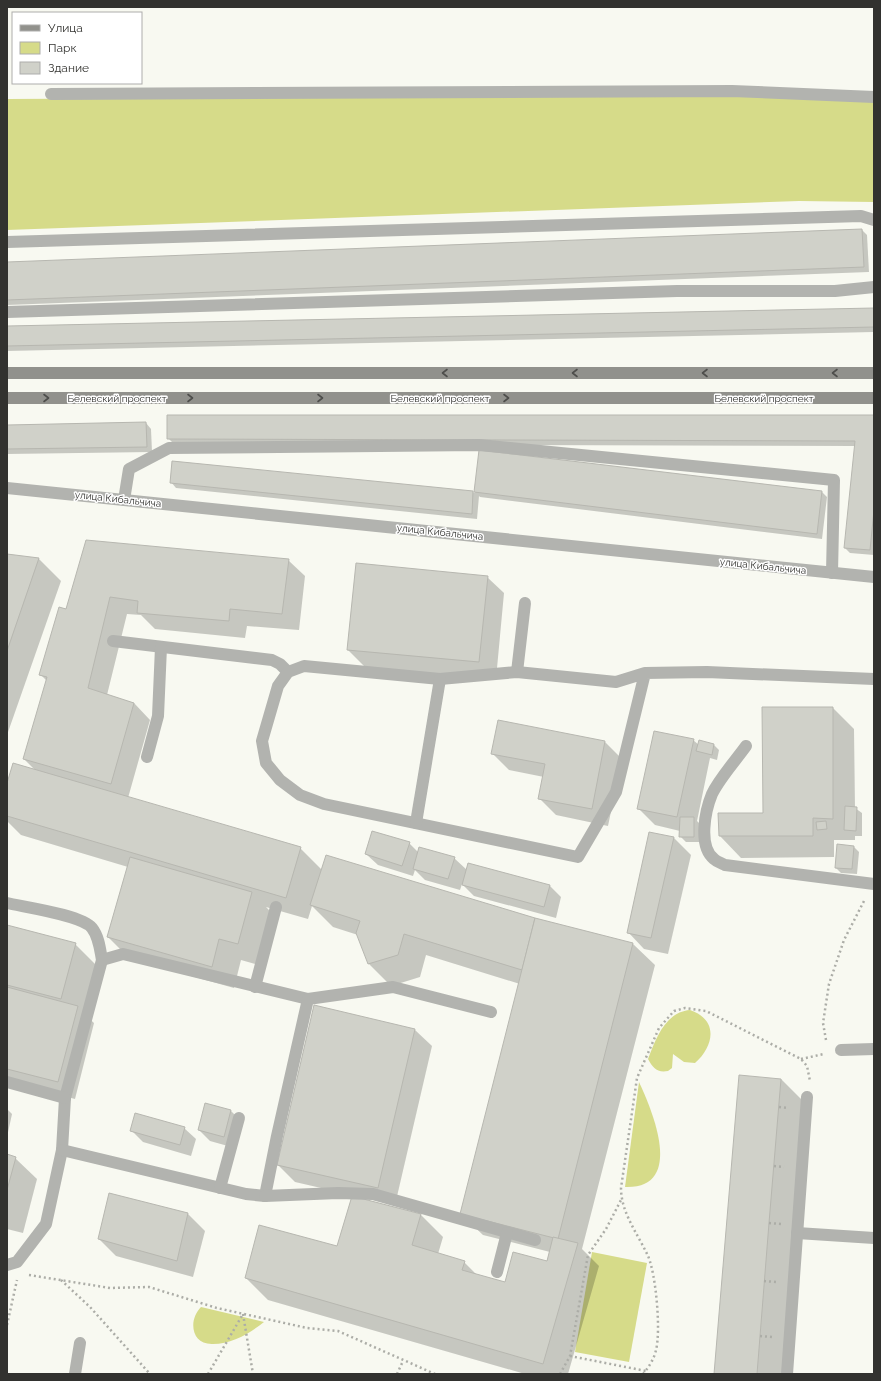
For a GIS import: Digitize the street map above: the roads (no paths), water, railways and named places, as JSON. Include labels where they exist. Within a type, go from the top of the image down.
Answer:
[{"type":"street","points":[[51,94],[732,91],[874,97]]},
{"type":"street","points":[[7,242],[853,217],[874,220]]},
{"type":"street","points":[[7,312],[669,291],[835,291],[874,288]]},
{"type":"street","points":[[7,373],[874,373]]},
{"type":"street","name":"Белевский проспект","points":[[7,398],[874,398]]},
{"type":"street","points":[[124,500],[128,469],[169,448],[479,444],[834,480],[832,573]]},
{"type":"street","name":"улица Кибальчича","points":[[7,488],[874,577]]},
{"type":"street","points":[[517,672],[525,603]]},
{"type":"street","points":[[113,641],[272,660],[280,664],[288,672]]},
{"type":"street","points":[[147,757],[158,716],[161,647]]},
{"type":"street","points":[[645,673],[616,792],[578,857],[324,804],[300,795],[280,780],[266,763],[262,741],[278,686],[288,672],[304,666],[440,680],[517,672],[616,682],[645,673],[707,672],[874,679]]},
{"type":"street","points":[[416,823],[440,680]]},
{"type":"street","points":[[746,746],[713,793],[707,811],[705,835],[707,849],[714,859],[726,865],[872,884]]},
{"type":"street","points":[[7,903],[79,919],[91,927],[97,938],[102,960],[65,1098],[62,1150],[46,1224],[14,1267]]},
{"type":"street","points":[[255,987],[276,907]]},
{"type":"street","points":[[102,960],[123,954],[308,999],[393,987],[491,1012]]},
{"type":"street","points":[[265,1196],[276,1136],[308,999]]},
{"type":"street","points":[[841,1050],[874,1049]]},
{"type":"street","points":[[7,1082],[65,1098]]},
{"type":"street","points":[[787,1374],[807,1097]]},
{"type":"street","points":[[220,1188],[239,1118]]},
{"type":"street","points":[[62,1150],[246,1194],[265,1196],[338,1193],[374,1194],[535,1240]]},
{"type":"street","points":[[497,1272],[507,1233]]},
{"type":"street","points":[[797,1233],[874,1238]]},
{"type":"street","points":[[75,1374],[80,1343]]}]
